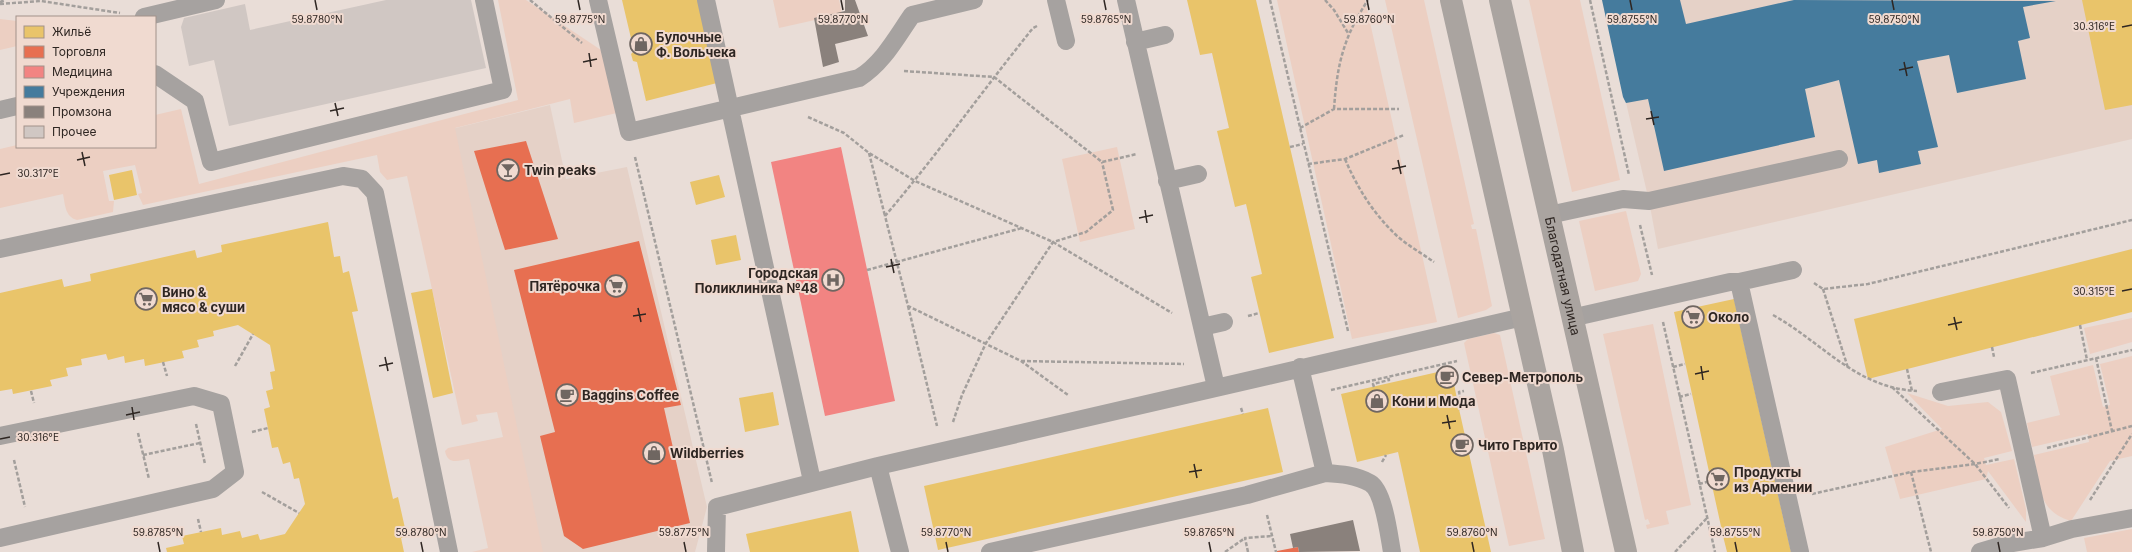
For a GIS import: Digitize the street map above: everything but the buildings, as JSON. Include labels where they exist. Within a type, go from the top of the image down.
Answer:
[{"type":"main road","points":[[1451,0],[1553,450],[1573,552]]},
{"type":"main road","name":"Благодатная улица","points":[[1500,0],[1571,318],[1626,552]]},
{"type":"lane","points":[[148,16],[216,0]]},
{"type":"lane","points":[[156,71],[195,101],[211,162],[503,90],[484,0]]},
{"type":"lane","points":[[598,0],[629,132],[859,78],[872,70],[912,15],[974,0]]},
{"type":"lane","points":[[706,0],[812,481]]},
{"type":"lane","points":[[1126,0],[1216,387]]},
{"type":"lane","points":[[1058,7],[1066,41]]},
{"type":"lane","points":[[1135,42],[1165,35]]},
{"type":"lane","points":[[0,110],[16,106]]},
{"type":"lane","points":[[1549,215],[1623,199],[1649,201],[1839,158]]},
{"type":"lane","points":[[1167,181],[1198,174]]},
{"type":"lane","points":[[0,249],[343,176],[362,179],[375,193],[449,552]]},
{"type":"lane","points":[[1741,290],[1793,270]]},
{"type":"lane","points":[[1571,318],[1730,282],[1741,290],[1800,552]]},
{"type":"lane","points":[[716,552],[717,506],[812,481],[943,450],[1523,317]]},
{"type":"lane","points":[[1202,327],[1224,322]]},
{"type":"lane","points":[[1300,367],[1325,473]]},
{"type":"lane","points":[[1941,392],[2007,379],[2043,538]]},
{"type":"lane","points":[[0,436],[194,396],[220,404],[235,472],[210,490],[0,538]]},
{"type":"lane","points":[[878,466],[900,552]]},
{"type":"lane","points":[[990,552],[1261,491],[1325,473],[1349,475],[1371,484],[1381,499],[1392,552]]},
{"type":"lane","points":[[1980,552],[2007,544],[2043,538],[2072,529],[2132,518]]},
{"type":"path","points":[[0,3],[5,0]]},
{"type":"path","points":[[530,0],[614,70]]},
{"type":"path","points":[[1270,0],[1353,355]]},
{"type":"path","points":[[1325,0],[1334,10],[1349,34]]},
{"type":"path","points":[[1334,109],[1336,83],[1342,49],[1368,0]]},
{"type":"path","points":[[0,3],[41,1],[138,16]]},
{"type":"path","points":[[885,216],[915,181],[1033,28],[1058,7]]},
{"type":"path","points":[[872,70],[994,77],[1102,162],[1113,210],[1086,232],[1053,242],[986,343],[962,395],[952,423]]},
{"type":"path","points":[[1300,128],[1334,109],[1399,109]]},
{"type":"path","points":[[803,115],[844,134],[869,153],[915,181],[1053,242],[1175,315]]},
{"type":"path","points":[[629,132],[717,506]]},
{"type":"path","points":[[1308,164],[1344,159],[1404,135]]},
{"type":"path","points":[[1290,147],[1303,144]]},
{"type":"path","points":[[869,153],[943,450]]},
{"type":"path","points":[[1102,162],[1139,154]]},
{"type":"path","points":[[1344,159],[1354,181],[1372,208],[1392,232],[1434,262]]},
{"type":"path","points":[[1793,270],[1823,289],[1868,284],[2132,220]]},
{"type":"path","points":[[867,270],[1022,228]]},
{"type":"path","points":[[1823,289],[1848,369]]},
{"type":"path","points":[[1741,290],[1848,369],[1868,380],[1912,391],[1941,392]]},
{"type":"path","points":[[908,306],[1020,361],[1096,415]]},
{"type":"path","points":[[2080,325],[2087,360]]},
{"type":"path","points":[[235,366],[253,334]]},
{"type":"path","points":[[2007,379],[2132,350]]},
{"type":"path","points":[[2096,358],[2112,431]]},
{"type":"path","points":[[1020,361],[1190,365]]},
{"type":"path","points":[[1306,396],[1457,361]]},
{"type":"path","points":[[163,362],[168,381]]},
{"type":"path","points":[[1673,367],[1685,364]]},
{"type":"path","points":[[1907,369],[1912,391]]},
{"type":"path","points":[[1374,387],[1373,384],[1389,380],[1388,377]]},
{"type":"path","points":[[1892,386],[1975,464],[2024,527],[2043,538]]},
{"type":"path","points":[[31,391],[35,409]]},
{"type":"path","points":[[1459,408],[1463,408],[1459,392],[1464,391]]},
{"type":"path","points":[[1679,397],[1691,394]]},
{"type":"path","points":[[190,397],[210,490]]},
{"type":"path","points":[[133,408],[154,503]]},
{"type":"path","points":[[1788,500],[1911,472],[1975,464],[2132,426]]},
{"type":"path","points":[[249,432],[268,428]]},
{"type":"path","points":[[2072,529],[2132,434]]},
{"type":"path","points":[[143,455],[200,443]]},
{"type":"path","points":[[13,453],[26,511]]},
{"type":"path","points":[[1911,472],[1931,552]]},
{"type":"path","points":[[1699,484],[1711,481]]},
{"type":"path","points":[[1261,491],[1276,552]]},
{"type":"path","points":[[262,492],[299,513]]},
{"type":"path","points":[[196,513],[201,532]]},
{"type":"path","points":[[1675,552],[1707,518]]},
{"type":"path","points":[[1225,552],[1245,538],[1272,536]]},
{"type":"path","points":[[1245,538],[1248,552]]},
{"type":"shaded area","points":[[498,0],[526,0],[607,54],[621,112],[574,123],[570,99],[455,128],[543,552],[472,552],[488,548],[469,459],[458,461],[451,460],[446,456],[445,451],[448,448],[503,437],[497,412],[476,415],[478,421],[462,425],[407,176],[387,180],[380,172],[377,155],[143,205],[138,194],[142,193],[135,165],[103,171],[109,201],[114,201],[113,212],[77,220],[68,213],[63,194],[0,208],[0,149],[16,145],[16,148],[156,148],[156,115],[181,109],[199,184],[518,100]]},
{"type":"shaded area","points":[[773,0],[839,0],[842,14],[779,28]]},
{"type":"shaded area","points":[[1277,0],[1365,0],[1437,322],[1352,339]]},
{"type":"shaded area","points":[[1385,0],[1424,0],[1474,224],[1471,225],[1472,229],[1476,229],[1492,306],[1486,310],[1458,318]]},
{"type":"shaded area","points":[[1529,0],[1580,0],[1620,180],[1572,192]]},
{"type":"shaded area","points":[[1602,0],[2132,0],[2132,139],[1658,249],[1649,201]]},
{"type":"shaded area","points":[[0,19],[16,21],[16,46],[0,50]]},
{"type":"shaded area","points":[[550,105],[566,179],[627,167],[707,507],[695,552],[538,552],[452,129]]},
{"type":"shaded area","points":[[1117,147],[1135,229],[1080,242],[1062,159]]},
{"type":"shaded area","points":[[1626,211],[1641,274],[1638,281],[1595,291],[1579,221]]},
{"type":"shaded area","points":[[2132,318],[2132,342],[2090,354],[2084,328]]},
{"type":"shaded area","points":[[1653,324],[1691,505],[1666,511],[1669,524],[1647,529],[1646,525],[1650,524],[1648,519],[1645,520],[1603,334]]},
{"type":"shaded area","points":[[1494,333],[1500,335],[1545,539],[1509,546],[1464,343],[1468,339]]},
{"type":"shaded area","points":[[2132,356],[2132,456],[2110,461],[2071,521],[2060,517],[2046,504],[2042,496],[2034,455],[2089,442],[2088,434],[2032,447],[2027,423],[2060,415],[2050,376],[2093,365],[2103,407],[2110,405],[2100,364]]},
{"type":"shaded area","points":[[1907,393],[1948,406],[1988,402],[2001,412],[2012,451],[1984,458],[1986,465],[2014,459],[2026,509],[2026,522],[1988,471],[1986,479],[1900,499],[1885,447],[1942,429]]},
{"type":"shaded area","points":[[2132,529],[2132,552],[2087,552],[2084,538]]},
{"type":"place","name":"Булочные Ф. Вольчека","points":[[641,44]]},
{"type":"place","name":"Twin peaks","points":[[508,170]]},
{"type":"place","name":"Городская Поликлиника №48","points":[[833,280]]},
{"type":"place","name":"Пятёрочка","points":[[616,286]]},
{"type":"place","name":"Вино & мясо & суши","points":[[146,299]]},
{"type":"place","name":"Около","points":[[1693,317]]},
{"type":"place","name":"Север-Метрополь","points":[[1447,377]]},
{"type":"place","name":"Baggins Coffee","points":[[567,395]]},
{"type":"place","name":"Кони и Мода","points":[[1377,401]]},
{"type":"place","name":"Чито Гврито","points":[[1462,445]]},
{"type":"place","name":"Wildberries","points":[[654,453]]},
{"type":"place","name":"Продукты из Армении","points":[[1718,479]]}]
